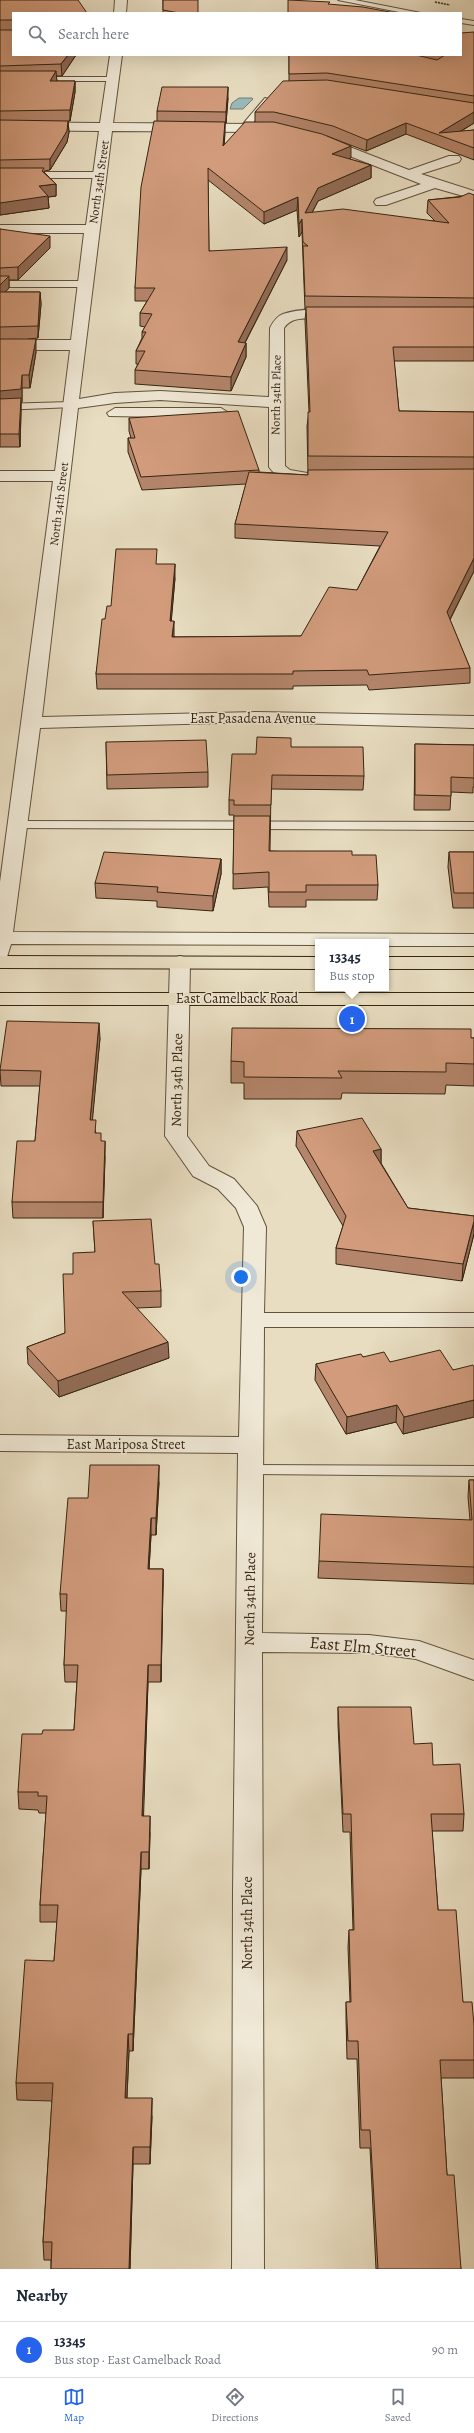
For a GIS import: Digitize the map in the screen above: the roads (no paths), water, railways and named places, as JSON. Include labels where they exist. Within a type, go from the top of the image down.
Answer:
[{"type":"main road","points":[[0,962],[315,963]]},
{"type":"main road","points":[[389,963],[474,963]]},
{"type":"main road","name":"East Camelback Road","points":[[0,999],[474,999]]},
{"type":"street","points":[[120,12],[121,0]]},
{"type":"street","name":"North 34th Street","points":[[1,945],[32,723],[92,229],[116,56]]},
{"type":"street","points":[[0,126],[245,127],[281,130]]},
{"type":"street","points":[[309,136],[434,184],[474,196]]},
{"type":"street","points":[[409,174],[454,159]]},
{"type":"street","points":[[380,202],[434,184]]},
{"type":"street","points":[[0,229],[92,229]]},
{"type":"street","name":"North 34th Place","points":[[330,478],[307,478],[285,474],[277,467],[275,460],[277,328],[279,322],[287,317],[298,315],[349,315]]},
{"type":"street","points":[[0,345],[79,345]]},
{"type":"street","points":[[71,405],[100,399],[164,396],[276,407]]},
{"type":"street","points":[[163,413],[164,396]]},
{"type":"street","points":[[71,405],[105,412],[163,413],[276,407]]},
{"type":"street","points":[[0,476],[62,476]]},
{"type":"street","name":"East Pasadena Avenue","points":[[32,723],[258,717],[474,722]]},
{"type":"street","points":[[389,941],[474,940]]},
{"type":"street","points":[[1,945],[315,942]]},
{"type":"street","name":"North 34th Place","points":[[180,962],[176,1136],[201,1171],[226,1184],[246,1206],[255,1227],[252,1320],[252,1470],[249,1642],[248,2269]]},
{"type":"street","points":[[252,1320],[474,1320]]},
{"type":"street","name":"East Mariposa Street","points":[[0,1443],[252,1445]]},
{"type":"street","name":"East Elm Street","points":[[249,1642],[369,1644],[419,1650],[474,1670]]},
{"type":"lane","points":[[342,0],[411,12]]},
{"type":"lane","points":[[462,21],[474,23]]},
{"type":"lane","points":[[0,79],[113,79]]},
{"type":"lane","points":[[245,127],[273,94]]},
{"type":"lane","points":[[0,175],[100,175]]},
{"type":"lane","points":[[0,284],[86,284]]},
{"type":"lane","points":[[0,406],[71,405]]},
{"type":"lane","points":[[18,825],[474,826]]},
{"type":"lane","points":[[252,1470],[474,1471]]},
{"type":"water","points":[[239,98],[253,99],[243,109],[230,109],[232,103]]},
{"type":"place","name":"13345","points":[[352,1019]]}]
